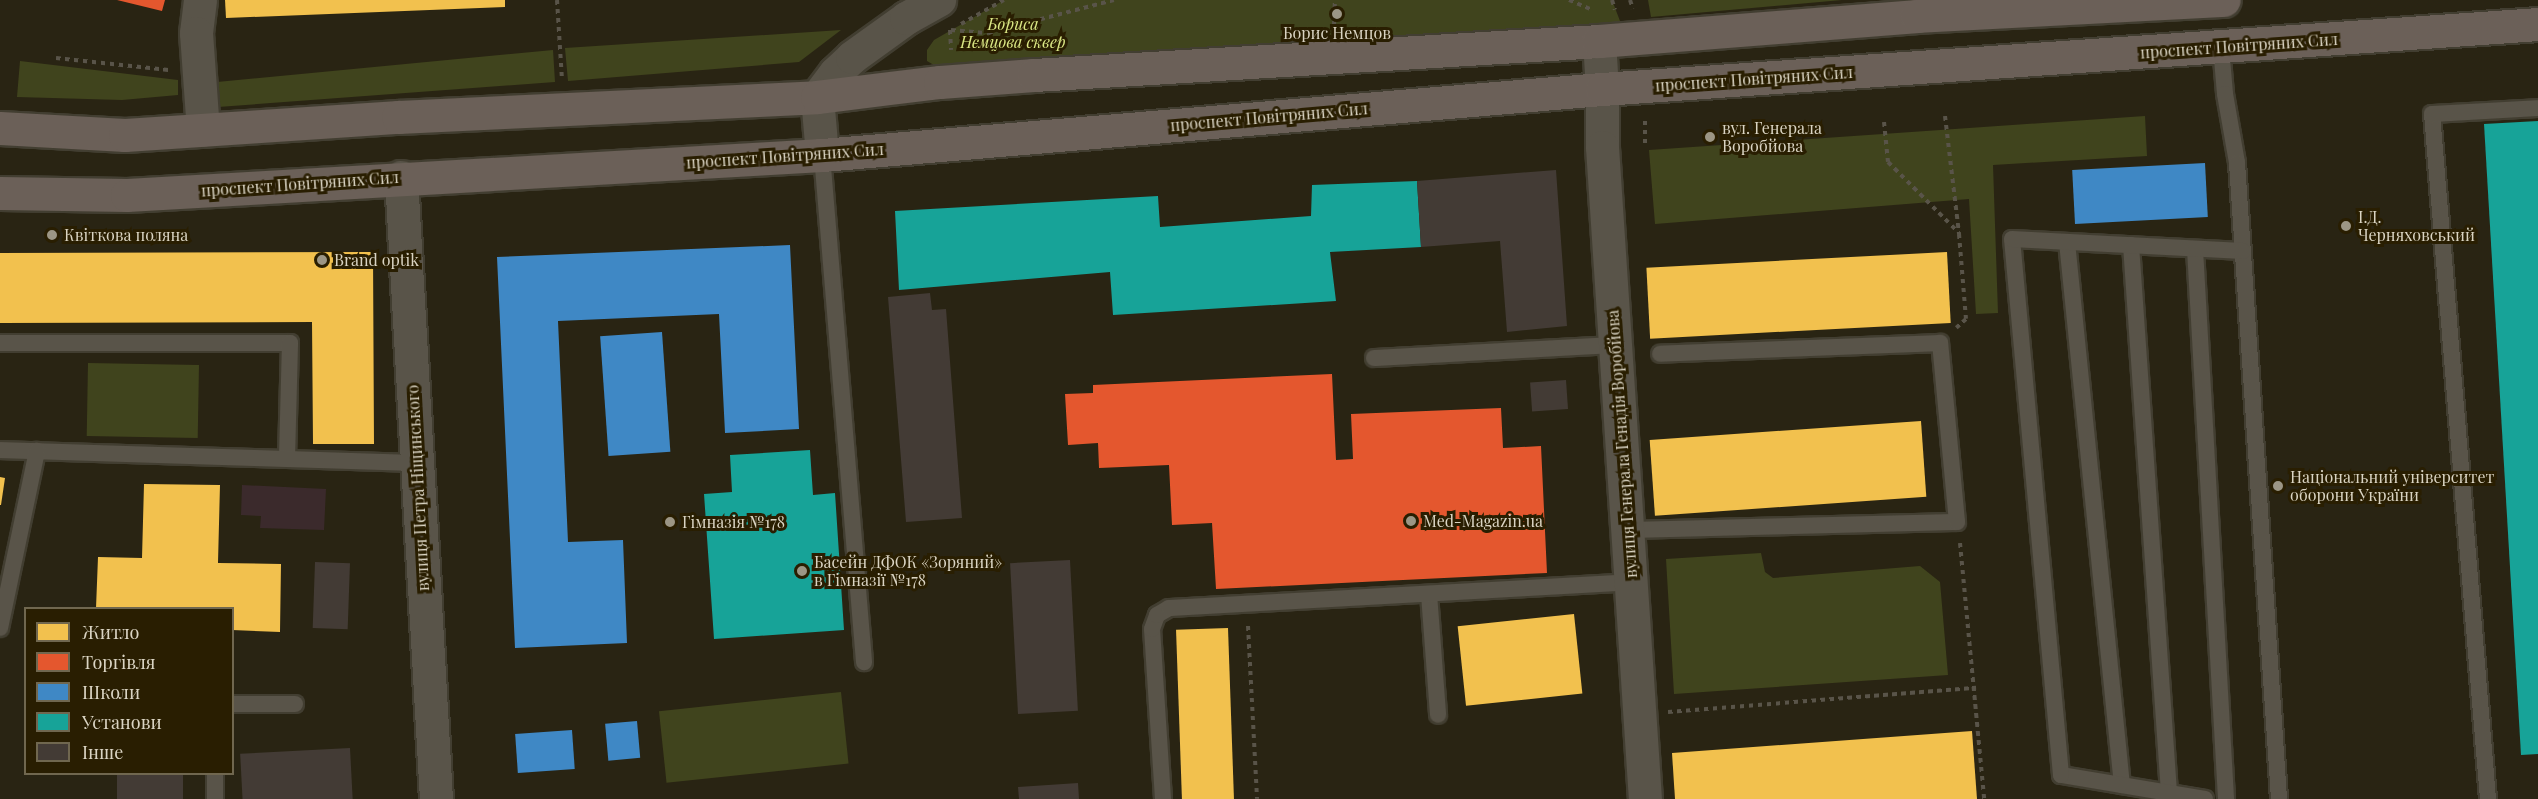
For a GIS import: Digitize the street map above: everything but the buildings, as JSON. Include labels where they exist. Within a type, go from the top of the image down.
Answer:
[{"type":"main road","points":[[0,128],[125,135],[398,117],[817,97],[940,82],[1598,26],[1916,8],[2224,0]]},
{"type":"main road","name":"проспект Повітряних Сил","points":[[0,193],[127,195],[401,177],[822,155],[1602,89],[2538,24]]},
{"type":"street","points":[[200,0],[196,33],[203,130]]},
{"type":"street","points":[[822,155],[817,97],[835,73],[852,57],[906,18],[939,0]]},
{"type":"street","name":"вулиця Генерала Генадія Воробйова","points":[[1598,26],[1602,89],[1602,147],[1645,799]]},
{"type":"street","name":"вулиця Петра Ніщинського","points":[[401,177],[415,463],[436,799]]},
{"type":"lane","points":[[2221,47],[2225,94],[2237,164],[2279,799]]},
{"type":"lane","points":[[2488,799],[2432,114],[2538,108]]},
{"type":"lane","points":[[822,155],[864,663]]},
{"type":"lane","points":[[2205,799],[2061,775],[2012,239],[2243,251]]},
{"type":"lane","points":[[2067,242],[2122,785]]},
{"type":"lane","points":[[2131,245],[2169,793]]},
{"type":"lane","points":[[2196,249],[2226,799]]},
{"type":"lane","points":[[0,343],[290,343],[287,458]]},
{"type":"lane","points":[[1628,530],[1957,522],[1940,343],[1660,354]]},
{"type":"lane","points":[[1374,358],[1615,345]]},
{"type":"lane","points":[[0,450],[415,463]]},
{"type":"lane","points":[[0,628],[37,451]]},
{"type":"lane","points":[[1163,799],[1152,629],[1157,615],[1169,608],[1631,582]]},
{"type":"lane","points":[[1429,594],[1438,715]]},
{"type":"lane","points":[[234,705],[295,704]]},
{"type":"lane","points":[[215,775],[215,799]]},
{"type":"path","points":[[557,0],[562,87]]},
{"type":"path","points":[[1004,0],[950,30],[988,33],[1114,0]]},
{"type":"path","points":[[1334,28],[1335,0]]},
{"type":"path","points":[[1569,0],[1598,26]]},
{"type":"path","points":[[56,58],[173,71]]},
{"type":"path","points":[[1940,343],[1966,318],[1945,116]]},
{"type":"path","points":[[1884,122],[1888,162],[1959,234]]},
{"type":"path","points":[[1957,522],[1976,688],[1984,799]]},
{"type":"path","points":[[1247,604],[1257,799]]},
{"type":"path","points":[[1666,712],[1976,688]]},
{"type":"shaded area","points":[[242,485],[326,489],[324,530],[260,528],[261,516],[241,515]]},
{"type":"green space","name":"Бориса Нємцова сквер","points":[[1004,0],[1612,0],[1620,21],[1625,25],[939,68],[927,61],[927,50],[934,40]]},
{"type":"green space","points":[[1648,0],[1842,0],[1651,17]]},
{"type":"green space","points":[[841,30],[799,62],[568,81],[565,48]]},
{"type":"green space","points":[[553,50],[555,82],[218,107],[217,82]]},
{"type":"green space","points":[[20,61],[178,80],[178,95],[122,100],[17,97]]},
{"type":"green space","points":[[2145,116],[2147,156],[1993,165],[1998,313],[1976,314],[1969,199],[1655,224],[1649,150]]},
{"type":"green space","points":[[88,363],[199,365],[198,438],[87,436]]},
{"type":"green space","points":[[1761,553],[1765,572],[1773,578],[1920,566],[1940,582],[1948,675],[1674,694],[1666,559]]},
{"type":"green space","points":[[841,692],[849,764],[667,783],[659,711]]},
{"type":"place","name":"Борис Немцов","points":[[1337,14]]},
{"type":"place","name":"вул. Генерала Воробйова","points":[[1710,137]]},
{"type":"place","name":"І.Д. Черняховський","points":[[2346,226]]},
{"type":"place","name":"Квіткова поляна","points":[[52,235]]},
{"type":"place","name":"Brand optik","points":[[322,260]]},
{"type":"place","name":"Національний університет оборони України","points":[[2278,486]]},
{"type":"place","name":"Med-Magazin.ua","points":[[1411,521]]},
{"type":"place","name":"Гімназія №178","points":[[670,522]]},
{"type":"place","name":"Басейн ДФОК «Зоряний» в Гімназії №178","points":[[802,571]]}]
